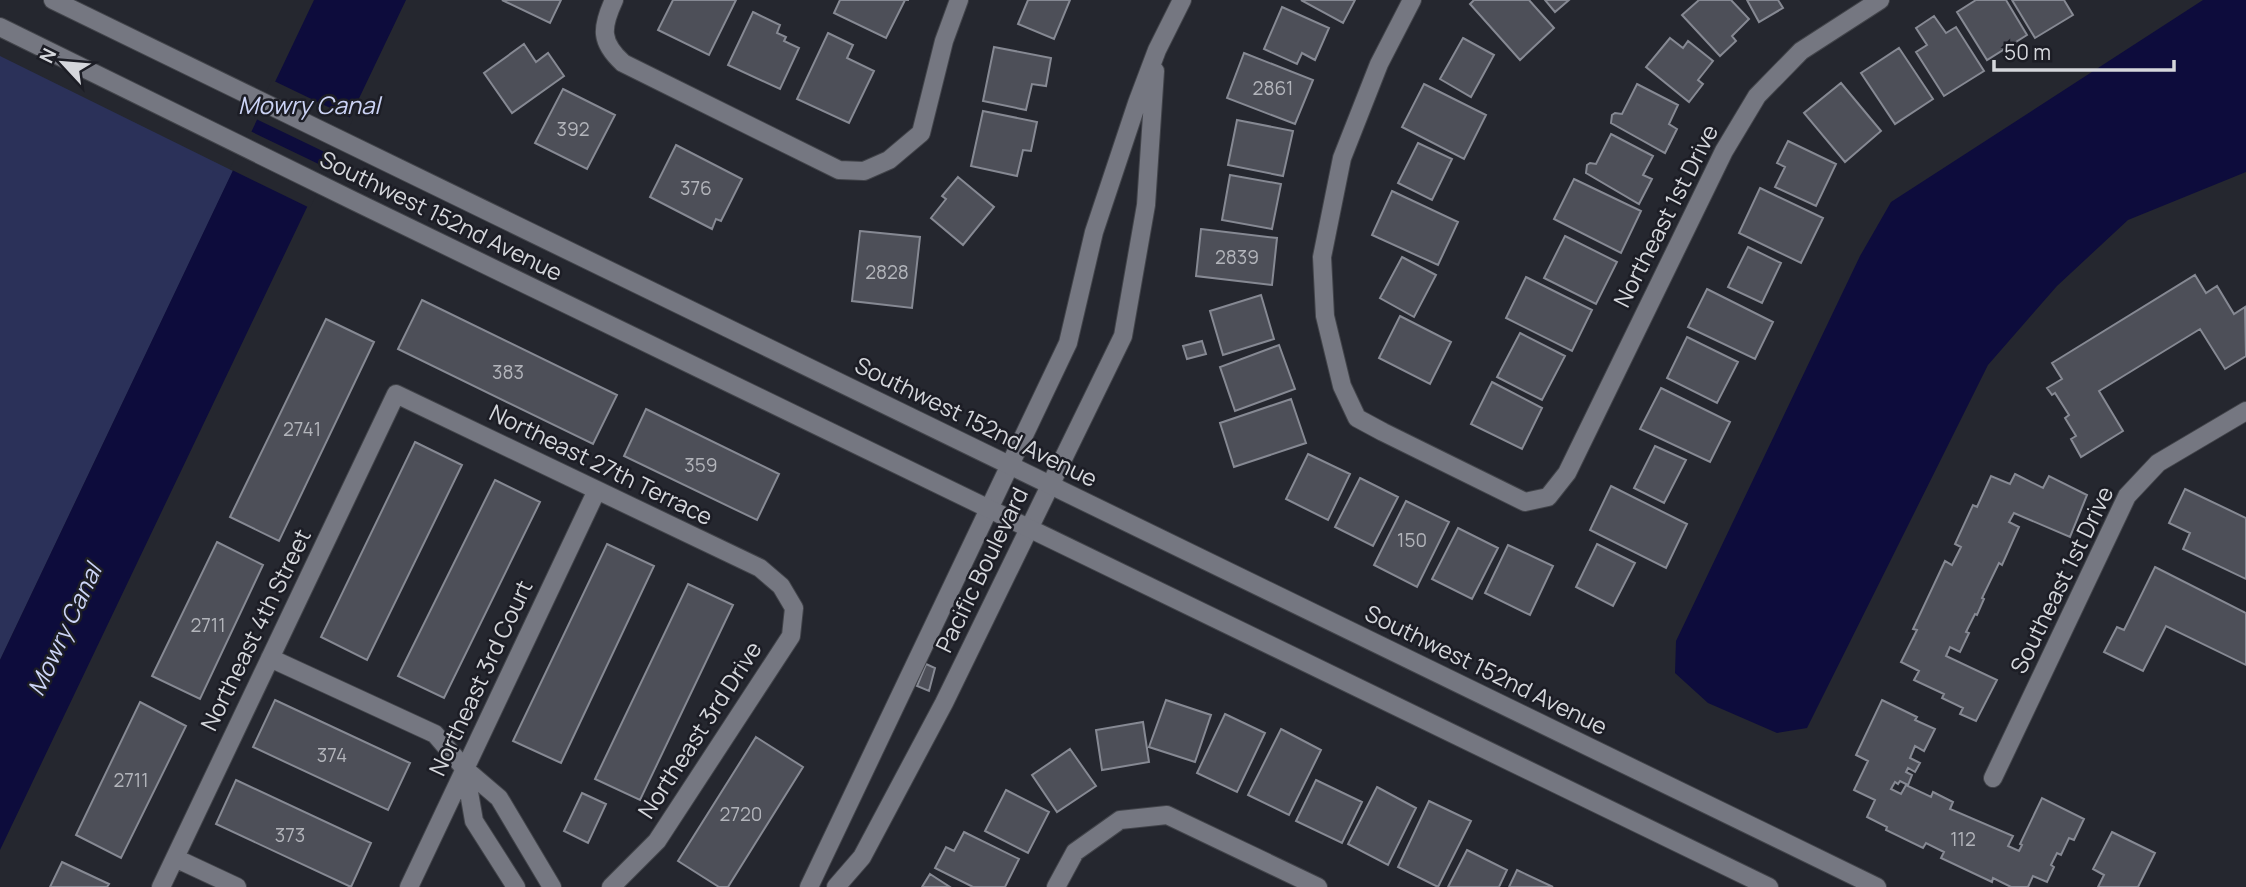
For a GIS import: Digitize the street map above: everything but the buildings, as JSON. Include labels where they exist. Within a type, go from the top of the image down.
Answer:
[{"type":"street","name":"Southwest 152nd Avenue","points":[[53,0],[1870,885]]},
{"type":"street","points":[[614,0],[605,29],[608,49],[622,63],[839,170],[864,171],[888,160],[921,133],[944,41],[959,0]]},
{"type":"street","name":"Pacific Boulevard","points":[[809,887],[1068,343],[1094,232],[1157,50],[1182,0]]},
{"type":"street","name":"Northeast 1st Drive","points":[[1412,0],[1379,64],[1342,158],[1322,257],[1325,316],[1342,386],[1357,418],[1525,502],[1548,497],[1567,473],[1724,151],[1757,96],[1801,51],[1880,0]]},
{"type":"street","name":"Southwest 152nd Avenue","points":[[0,27],[330,190],[1769,887]]},
{"type":"street","name":"Pacific Boulevard","points":[[835,887],[862,857],[944,702],[1123,336],[1146,205],[1157,50]]},
{"type":"street","name":"Northeast 27th Terrace","points":[[396,394],[760,568],[781,586]]},
{"type":"street","name":"Northeast 4th Street","points":[[161,887],[396,394]]},
{"type":"street","name":"Southeast 1st Drive","points":[[1993,778],[2127,496],[2158,463],[2246,411]]},
{"type":"street","name":"Northeast 3rd Court","points":[[409,887],[597,490]]},
{"type":"street","name":"Northeast 3rd Drive","points":[[611,887],[657,841],[791,636],[794,608],[781,586]]},
{"type":"street","points":[[270,657],[435,734],[465,769],[499,798],[552,887]]},
{"type":"street","points":[[465,769],[474,821],[516,887]]},
{"type":"street","points":[[1056,887],[1075,852],[1120,820],[1167,815],[1318,887]]},
{"type":"street","points":[[175,858],[237,887]]},
{"type":"shaded area","points":[[0,56],[233,171],[0,660]]},
{"type":"water","name":"Mowry Canal","points":[[314,0],[406,0],[0,850],[0,660]]},
{"type":"water","points":[[2203,0],[2246,0],[2246,172],[2128,220],[2057,286],[1988,365],[1807,728],[1777,733],[1708,703],[1675,673],[1676,641],[1860,256],[1891,202]]},
{"type":"pier","points":[[272,80],[353,119],[335,157],[254,118]]},
{"type":"pier","points":[[248,130],[329,169],[310,208],[230,169]]}]
